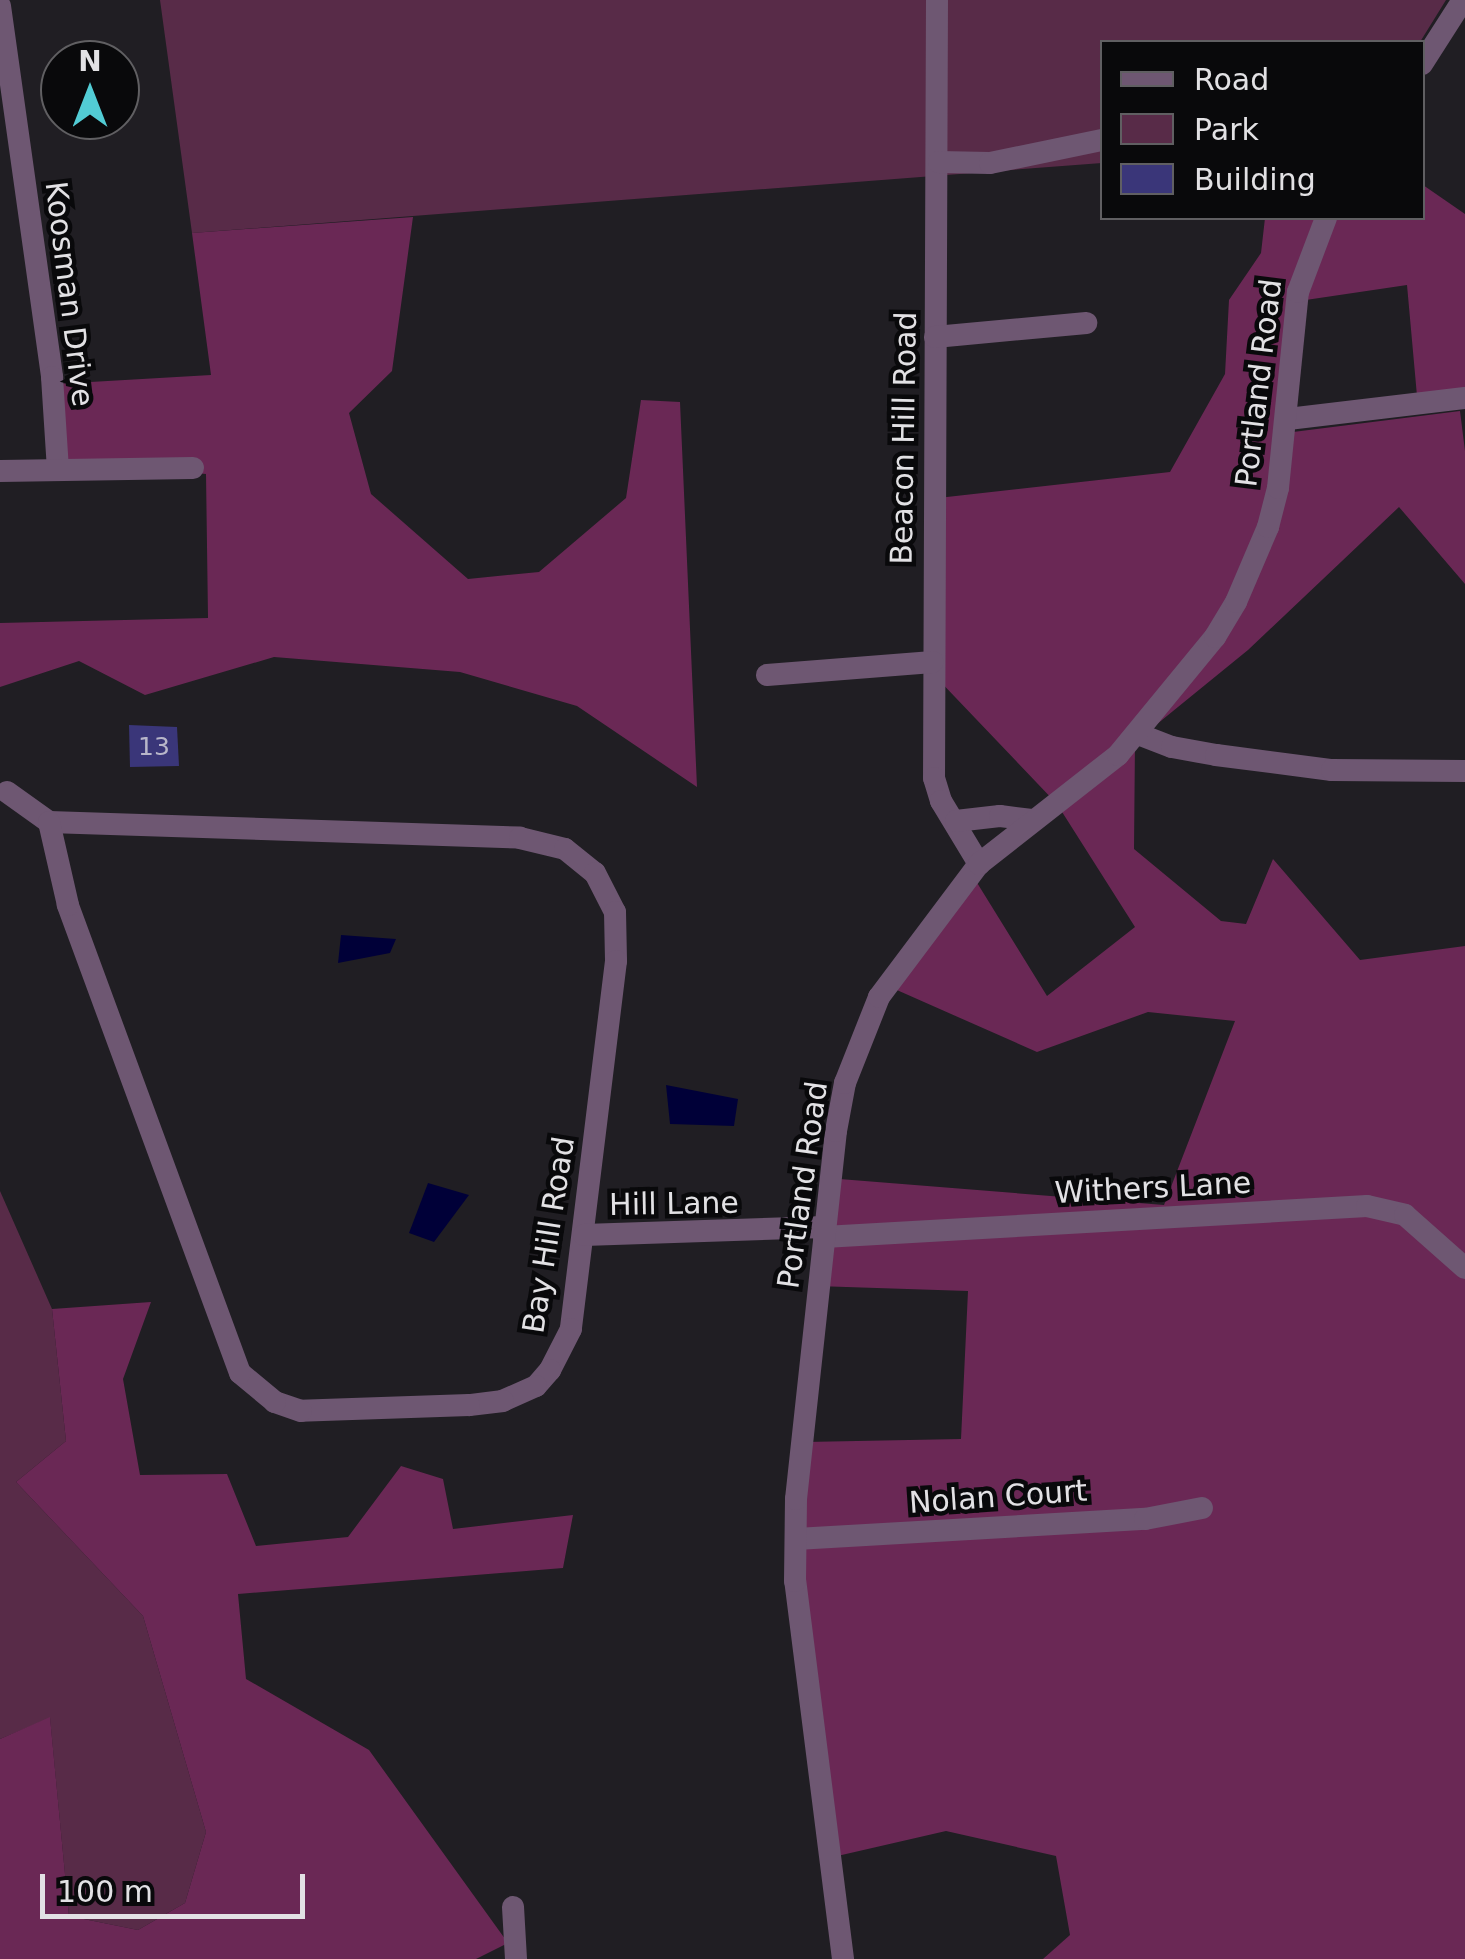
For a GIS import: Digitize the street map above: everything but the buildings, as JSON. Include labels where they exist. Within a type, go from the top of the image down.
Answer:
[{"type":"street","name":"Beacon Hill Road","points":[[937,0],[934,778],[941,801],[980,864]]},
{"type":"street","points":[[1425,59],[1462,0]]},
{"type":"street","name":"Koosman Drive","points":[[0,6],[52,377],[58,470]]},
{"type":"street","points":[[939,162],[990,163],[1100,140]]},
{"type":"street","name":"Portland Road","points":[[844,1959],[796,1604],[796,1539],[825,1232],[845,1083],[866,1022],[898,966],[980,864],[1076,790],[1138,734],[1215,637],[1250,576],[1272,514],[1288,418],[1298,292],[1325,220]]},
{"type":"street","points":[[935,336],[1086,323]]},
{"type":"street","points":[[1288,418],[1465,398]]},
{"type":"street","points":[[0,471],[193,468]]},
{"type":"street","points":[[768,675],[932,662]]},
{"type":"street","points":[[1138,734],[1201,753],[1332,770],[1465,771]]},
{"type":"street","points":[[7,792],[49,822]]},
{"type":"street","points":[[956,821],[1000,816],[1034,820]]},
{"type":"street","name":"Bay Hill Road","points":[[49,822],[520,838],[565,849],[580,859],[607,891],[618,936],[584,1236],[571,1330],[550,1370],[528,1391],[469,1405],[347,1412],[291,1408],[260,1392],[236,1366],[68,905],[49,822]]},
{"type":"street","name":"Withers Lane","points":[[825,1232],[1367,1206],[1405,1215],[1465,1268]]},
{"type":"street","name":"Hill Lane","points":[[584,1236],[825,1232]]},
{"type":"street","name":"Nolan Court","points":[[796,1539],[1145,1519],[1202,1508]]},
{"type":"street","points":[[512,1907],[516,1959]]},
{"type":"green space","points":[[160,0],[1446,0],[1421,40],[1100,40],[1100,163],[192,233]]},
{"type":"green space","points":[[0,1191],[52,1309],[66,1441],[16,1482],[143,1616],[206,1832],[185,1903],[138,1930],[69,1916],[50,1718],[0,1739]]},
{"type":"shaded area","points":[[1425,186],[1465,214],[1465,393],[1417,396],[1407,285],[1299,301],[1285,433],[1460,411],[1465,451],[1465,584],[1399,507],[1248,650],[1135,742],[1134,849],[1221,921],[1246,924],[1273,859],[1360,960],[1465,946],[1465,1959],[1043,1959],[1070,1935],[1056,1856],[946,1831],[833,1857],[791,1562],[805,1442],[961,1439],[968,1291],[816,1286],[827,1178],[1164,1205],[1235,1021],[1148,1012],[1037,1052],[881,983],[971,873],[1047,996],[1135,927],[1057,804],[934,675],[938,498],[1170,472],[1225,374],[1229,300],[1261,253],[1265,220],[1425,220]]},
{"type":"shaded area","points":[[413,217],[392,371],[349,413],[371,494],[468,579],[539,572],[626,498],[641,400],[680,402],[697,787],[577,706],[460,672],[274,657],[145,695],[79,661],[0,687],[0,623],[208,618],[206,474],[64,462],[56,384],[211,375],[192,233]]},
{"type":"shaded area","points":[[341,935],[396,939],[390,953],[338,963]]},
{"type":"shaded area","points":[[666,1085],[738,1099],[734,1126],[670,1124]]},
{"type":"shaded area","points":[[428,1183],[469,1195],[434,1242],[409,1233]]},
{"type":"shaded area","points":[[151,1302],[123,1379],[140,1475],[227,1474],[256,1546],[348,1537],[401,1466],[443,1479],[453,1529],[573,1515],[563,1568],[238,1594],[246,1679],[369,1750],[508,1943],[476,1959],[0,1959],[0,1739],[50,1717],[69,1916],[138,1930],[185,1903],[206,1832],[143,1616],[16,1482],[66,1441],[52,1309]]}]
